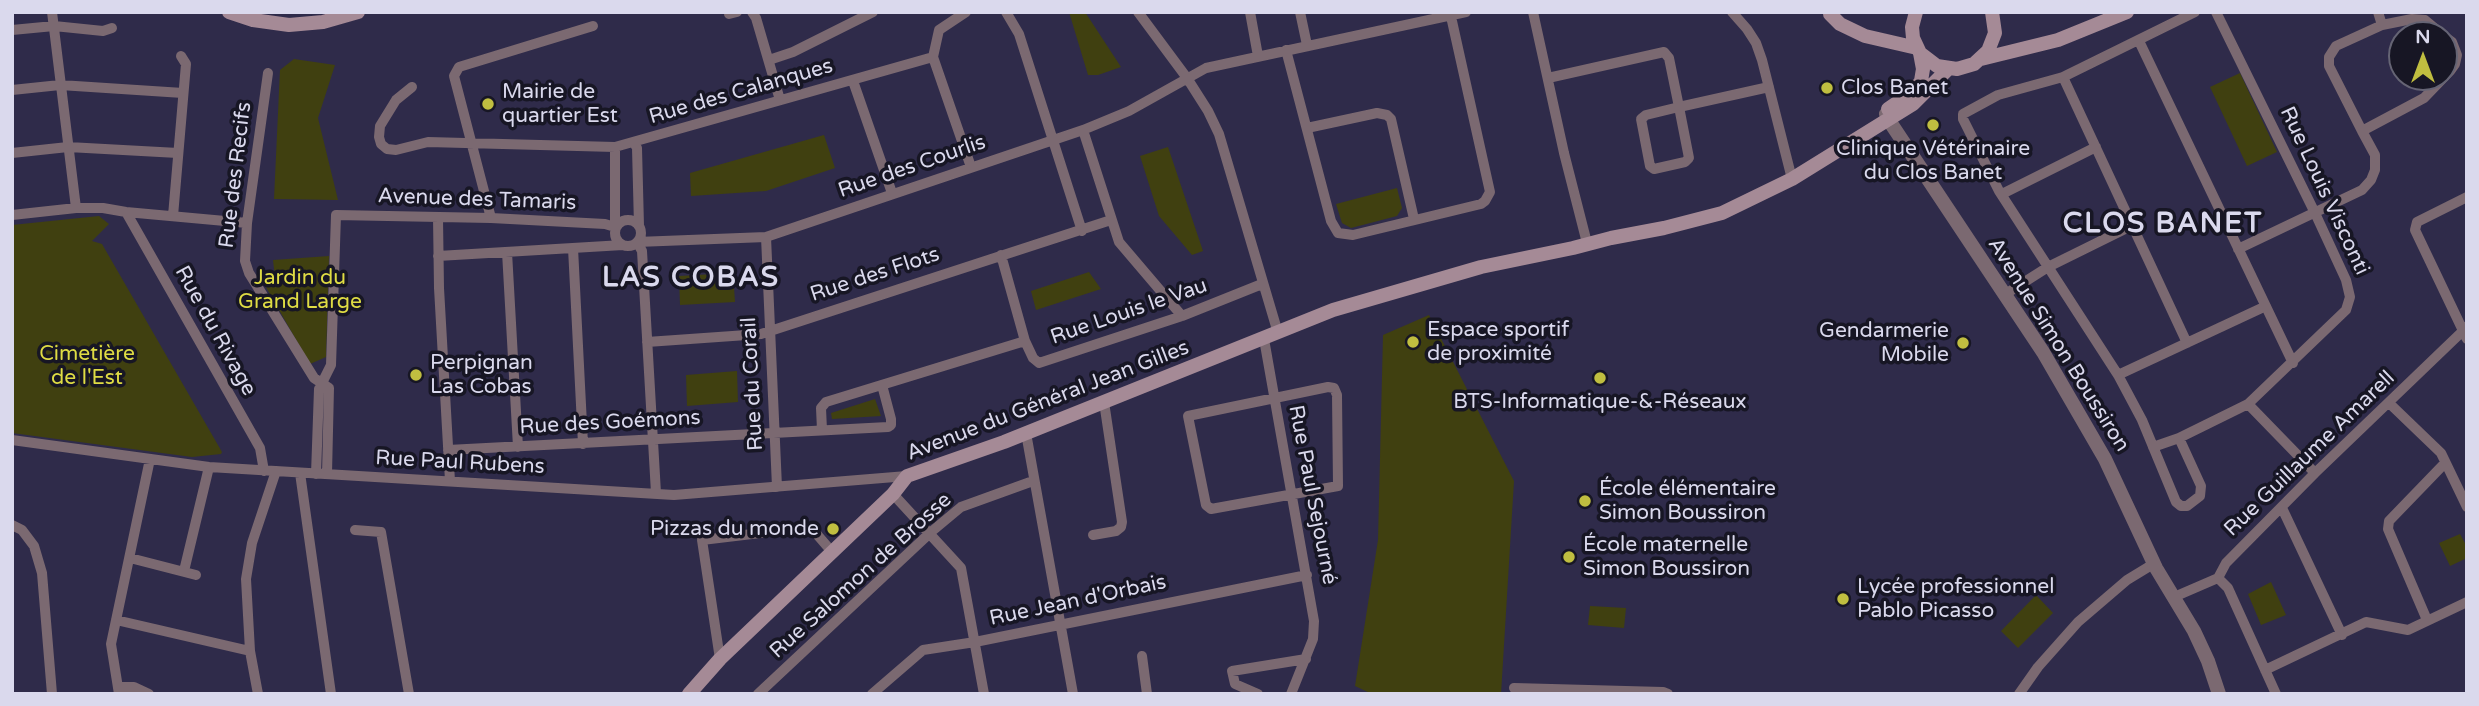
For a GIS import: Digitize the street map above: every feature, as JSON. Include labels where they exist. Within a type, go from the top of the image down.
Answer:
[{"type":"main road","points":[[229,12],[253,20],[289,25],[323,22],[358,12]]},
{"type":"main road","points":[[1916,12],[1912,27],[1917,46],[1928,61],[1948,69],[1966,68],[1981,59],[2058,40],[2127,12]]},
{"type":"main road","points":[[1981,59],[1988,51],[1995,33],[1992,12]]},
{"type":"main road","points":[[1829,13],[1917,46]]},
{"type":"main road","name":"Avenue du Général Jean Gilles","points":[[1891,112],[1921,81],[1923,69],[1917,46]]},
{"type":"main road","name":"Avenue du Général Jean Gilles","points":[[689,694],[720,659],[893,494],[907,476],[1026,433],[1333,310],[1481,267],[1573,248],[1586,239],[1702,219],[1745,202],[1891,112],[1922,97],[1948,69]]},
{"type":"street","points":[[52,12],[76,208]]},
{"type":"street","points":[[752,12],[780,100]]},
{"type":"street","points":[[769,60],[793,52],[873,12]]},
{"type":"street","points":[[966,12],[939,30],[933,57],[971,167]]},
{"type":"street","points":[[1006,12],[1019,34],[1082,231]]},
{"type":"street","points":[[1138,12],[1187,78],[1219,134],[1278,333]]},
{"type":"street","points":[[1250,12],[1258,56]]},
{"type":"street","points":[[1300,12],[1307,45]]},
{"type":"street","name":"Rue des Courlis","points":[[637,242],[766,237],[1083,130],[1129,111],[1206,68],[1466,12]]},
{"type":"street","points":[[1533,12],[1586,239]]},
{"type":"street","points":[[1731,12],[1756,43],[1790,175]]},
{"type":"street","points":[[2179,438],[2201,486],[2200,496],[2187,506],[2176,502],[2142,420],[2118,376],[2002,194],[1966,125],[1964,114],[1998,95],[2063,77],[2194,12]]},
{"type":"street","name":"Rue Louis Visconti","points":[[2153,447],[2179,438],[2248,404],[2346,310],[2350,297],[2346,280],[2315,214],[2216,12]]},
{"type":"street","points":[[2378,12],[2382,26]]},
{"type":"street","points":[[1286,50],[1331,220],[1338,233],[1353,235],[1481,204],[1490,192],[1451,14]]},
{"type":"street","points":[[2403,21],[2426,21]]},
{"type":"street","points":[[2238,248],[2362,190],[2371,180],[2375,170],[2375,155],[2329,66],[2329,57],[2336,46],[2388,25]]},
{"type":"street","points":[[12,30],[54,26],[103,31],[111,28]]},
{"type":"street","points":[[491,218],[454,76],[459,67],[593,26]]},
{"type":"street","points":[[2138,41],[2293,363]]},
{"type":"street","points":[[1548,78],[1664,52],[1669,58],[1679,107],[1689,158],[1685,162],[1654,169],[1650,166],[1641,119],[1679,107],[1769,87]]},
{"type":"street","points":[[173,216],[186,64],[181,56]]},
{"type":"street","name":"Rue des Calanques","points":[[412,87],[397,100],[380,126],[381,144],[387,149],[396,150],[428,142],[615,147],[933,57]]},
{"type":"street","name":"Rue des Recifs","points":[[268,73],[247,223],[245,261],[249,273],[314,379],[323,384]]},
{"type":"street","points":[[2063,77],[2187,343]]},
{"type":"street","points":[[853,81],[892,193]]},
{"type":"street","points":[[12,90],[60,85],[183,93]]},
{"type":"street","points":[[2362,131],[2424,97],[2430,91]]},
{"type":"street","name":"Avenue Simon Boussiron","points":[[1891,112],[2004,295],[2043,352],[2105,459],[2153,560],[2199,641],[2219,694]]},
{"type":"street","points":[[1307,128],[1377,113],[1387,116],[1391,120],[1414,219]]},
{"type":"street","points":[[1083,130],[1119,243],[1182,316]]},
{"type":"street","points":[[438,256],[631,246],[637,242],[640,234],[637,148],[634,143]]},
{"type":"street","points":[[12,153],[68,147],[177,153]]},
{"type":"street","points":[[615,147],[615,228],[617,240],[623,245]]},
{"type":"street","points":[[2002,194],[2096,147]]},
{"type":"street","points":[[2466,332],[2414,230],[2417,222],[2467,197]]},
{"type":"street","points":[[12,215],[103,208],[247,223]]},
{"type":"street","name":"Rue du Rivage","points":[[126,212],[260,449],[264,471]]},
{"type":"street","name":"Avenue des Tamaris","points":[[323,384],[331,365],[336,215],[491,218],[605,224],[615,228]]},
{"type":"street","points":[[438,218],[439,288],[450,481]]},
{"type":"street","points":[[615,228],[621,222],[629,220],[639,226]]},
{"type":"street","name":"Rue des Flots","points":[[647,342],[761,334],[778,326],[1111,220]]},
{"type":"street","points":[[2004,295],[2048,267],[2133,225]]},
{"type":"street","name":"Rue du Corail","points":[[766,237],[777,486]]},
{"type":"street","points":[[637,242],[642,251],[656,494]]},
{"type":"street","points":[[573,248],[583,444]]},
{"type":"street","points":[[508,252],[518,447]]},
{"type":"street","name":"Rue Louis le Vau","points":[[1001,255],[1026,341],[1033,358],[1039,363],[1182,316],[1262,284]]},
{"type":"street","points":[[2118,376],[2266,306]]},
{"type":"street","name":"Rue Guillaume Amarell","points":[[2218,578],[2226,562],[2315,473],[2466,332]]},
{"type":"street","name":"Rue Paul Sejourné","points":[[1264,338],[1314,621],[1313,639],[1291,694]]},
{"type":"street","points":[[822,430],[821,408],[826,402],[1026,341]]},
{"type":"street","points":[[321,474],[319,389],[323,384]]},
{"type":"street","name":"Rue des Goémons","points":[[448,450],[888,428],[891,425],[882,385]]},
{"type":"street","points":[[1328,387],[1334,388],[1338,395],[1338,486],[1211,509],[1206,505],[1188,416],[1274,400],[1328,387]]},
{"type":"street","points":[[1093,535],[1116,531],[1122,522],[1104,402]]},
{"type":"street","points":[[2389,403],[2441,453],[2467,507]]},
{"type":"street","points":[[2248,404],[2315,473]]},
{"type":"street","points":[[1026,433],[1073,694]]},
{"type":"street","name":"Rue Paul Rubens","points":[[12,440],[209,467],[674,495],[907,476]]},
{"type":"street","points":[[149,694],[134,687],[118,690],[111,644],[150,459]]},
{"type":"street","points":[[2427,621],[2388,529],[2389,521],[2445,463]]},
{"type":"street","points":[[184,571],[209,467]]},
{"type":"street","points":[[258,694],[250,651],[246,579],[252,543],[276,471]]},
{"type":"street","points":[[300,473],[331,694]]},
{"type":"street","name":"Rue Salomon de Brosse","points":[[758,694],[961,507],[1033,481]]},
{"type":"street","points":[[893,494],[961,568],[985,694]]},
{"type":"street","points":[[2282,508],[2342,635]]},
{"type":"street","points":[[12,525],[22,530],[34,546],[42,573],[52,694]]},
{"type":"street","points":[[689,541],[802,528],[814,531],[833,553]]},
{"type":"street","points":[[355,530],[381,532],[409,694]]},
{"type":"street","points":[[702,540],[720,659]]},
{"type":"street","points":[[130,558],[196,575]]},
{"type":"street","points":[[2019,694],[2038,667],[2078,622],[2127,580],[2150,566],[2153,560]]},
{"type":"street","name":"Rue Jean d'Orbais","points":[[872,694],[923,650],[975,642],[1307,575]]},
{"type":"street","points":[[2175,597],[2218,578],[2228,588],[2276,694]]},
{"type":"street","points":[[2265,670],[2366,622],[2408,630],[2467,602]]},
{"type":"street","points":[[116,621],[250,651]]},
{"type":"street","points":[[1142,656],[1147,694]]},
{"type":"street","points":[[1258,694],[1234,684],[1232,671],[1306,659]]},
{"type":"street","points":[[884,684],[893,694]]},
{"type":"street","points":[[1514,688],[1668,694]]},
{"type":"green space","points":[[1069,12],[1085,12],[1121,67],[1098,75],[1088,75]]},
{"type":"green space","points":[[294,59],[335,65],[318,118],[338,200],[274,199],[280,70]]},
{"type":"green space","points":[[2240,73],[2277,152],[2247,166],[2210,87]]},
{"type":"green space","points":[[824,135],[835,168],[766,191],[691,196],[690,173]]},
{"type":"green space","points":[[1168,147],[1203,251],[1192,255],[1159,216],[1140,156]]},
{"type":"green space","points":[[1397,188],[1402,208],[1397,216],[1351,228],[1342,223],[1336,204]]},
{"type":"green space","name":"Cimetière de l'Est","points":[[99,216],[109,224],[92,241],[102,244],[221,454],[192,457],[12,433],[12,225]]},
{"type":"green space","name":"Jardin du Grand Large","points":[[329,256],[326,357],[310,364],[263,282],[275,278],[273,260]]},
{"type":"green space","points":[[1089,272],[1101,289],[1036,310],[1031,291]]},
{"type":"green space","points":[[733,273],[735,302],[680,305],[679,276]]},
{"type":"green space","points":[[1429,315],[1514,481],[1501,694],[1372,694],[1355,686],[1378,540],[1383,335]]},
{"type":"green space","points":[[737,371],[738,402],[687,406],[686,375]]},
{"type":"green space","points":[[875,399],[881,416],[832,419],[831,413]]},
{"type":"green space","points":[[2460,534],[2467,547],[2467,558],[2450,566],[2439,543]]},
{"type":"green space","points":[[2271,582],[2286,615],[2261,625],[2248,594]]},
{"type":"green space","points":[[2036,595],[2053,613],[2018,648],[2001,631]]},
{"type":"green space","points":[[1590,606],[1626,608],[1624,628],[1588,625]]},
{"type":"place","name":"Clos Banet","points":[[1827,88]]},
{"type":"place","name":"Mairie de quartier Est","points":[[488,104]]},
{"type":"place","name":"Clinique Vétérinaire du Clos Banet","points":[[1933,125]]},
{"type":"place","name":"Espace sportif de proximité","points":[[1413,342]]},
{"type":"place","name":"Gendarmerie Mobile","points":[[1963,343]]},
{"type":"place","name":"Perpignan Las Cobas","points":[[416,375]]},
{"type":"place","name":"BTS-Informatique-&-Réseaux","points":[[1600,378]]},
{"type":"place","name":"École élémentaire Simon Boussiron","points":[[1585,501]]},
{"type":"place","name":"Pizzas du monde","points":[[833,529]]},
{"type":"place","name":"École maternelle Simon Boussiron","points":[[1569,557]]},
{"type":"place","name":"Lycée professionnel Pablo Picasso","points":[[1843,599]]},
{"type":"district","name":"CLOS BANET","points":[[2163,225]]},
{"type":"district","name":"LAS COBAS","points":[[691,279]]}]
